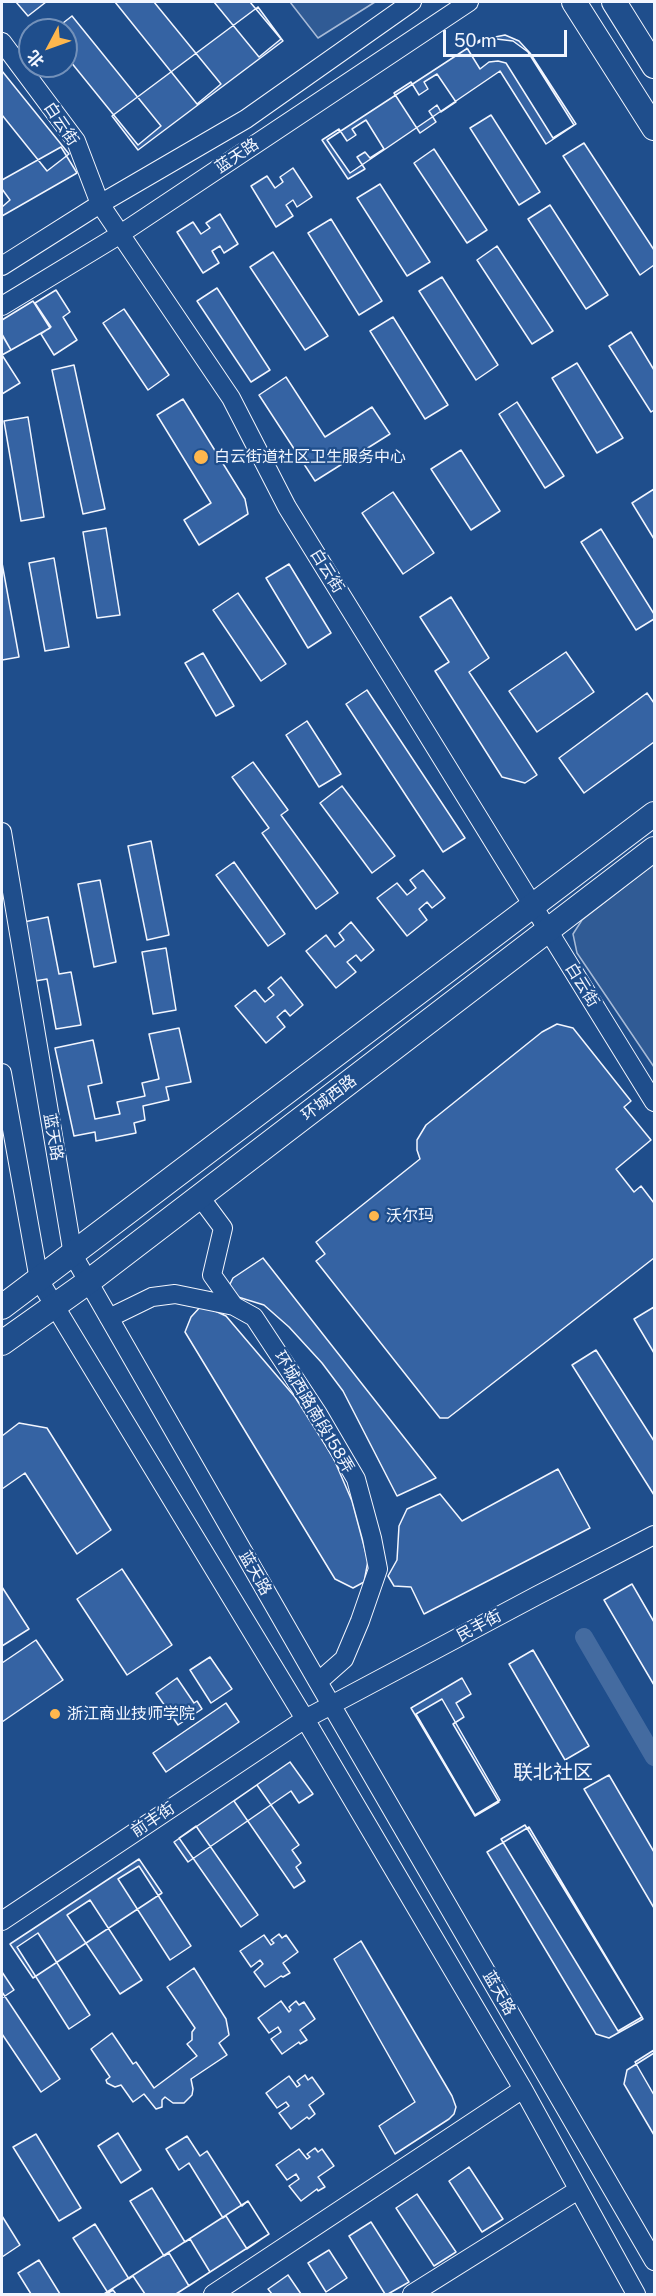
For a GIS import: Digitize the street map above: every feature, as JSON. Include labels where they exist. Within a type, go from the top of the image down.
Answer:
[{"type":"main road","points":[[574,2],[654,128]]},
{"type":"main road","points":[[614,2],[654,66]]},
{"type":"main road","name":"环城西路","points":[[2,1307],[654,814]]},
{"type":"main road","name":"环城西路","points":[[2,1343],[88,1282],[654,849]]},
{"type":"street","name":"蓝天路","points":[[2,266],[100,204],[246,119],[412,2]]},
{"type":"street","name":"蓝天路","points":[[2,306],[119,235],[469,2]]},
{"type":"street","name":"白云街","points":[[2,42],[76,141],[100,204],[231,398],[287,507],[654,1102]]},
{"type":"street","name":"蓝天路","points":[[2,831],[73,1255],[654,2261]]},
{"type":"street","name":"蓝天路","points":[[2,1073],[39,1280],[305,1719],[523,2089],[636,2295]]},
{"type":"street","points":[[200,1197],[224,1228],[212,1275],[234,1306]]},
{"type":"street","name":"环城西路南段158弄","points":[[109,1318],[152,1297],[175,1294],[234,1306],[254,1317],[318,1414],[356,1479],[378,1569],[344,1659],[318,1682]]},
{"type":"street","name":"民丰街","points":[[305,1719],[654,1535]]},
{"type":"street","name":"前丰街","points":[[2,1921],[305,1719]]},
{"type":"street","points":[[213,2295],[523,2089]]},
{"type":"street","points":[[412,2295],[578,2190]]},
{"type":"shaded area","points":[[290,2],[375,2],[318,38]]},
{"type":"shaded area","points":[[654,864],[654,1067],[577,953],[573,934],[582,920]]},
{"type":"building","points":[[16,2],[46,2],[28,16]]},
{"type":"building","points":[[115,2],[154,2],[221,84],[197,104]]},
{"type":"building","points":[[214,2],[250,2],[281,39],[259,57]]},
{"type":"building","points":[[258,7],[283,41],[138,150],[112,116]]},
{"type":"building","points":[[78,23],[161,126],[138,145],[78,71]]},
{"type":"building","points":[[505,35],[519,41],[530,53],[576,124],[546,144],[500,71],[350,173],[327,140],[480,40]]},
{"type":"building","points":[[488,38],[513,41],[528,52],[574,125],[553,138],[506,63],[489,62],[480,69],[467,48]]},
{"type":"building","points":[[2,71],[69,154],[47,171],[2,115]]},
{"type":"building","points":[[437,74],[456,102],[441,112],[437,105],[429,111],[436,122],[420,133],[394,93],[411,82],[419,95],[428,89],[424,82]]},
{"type":"building","points":[[491,115],[540,192],[519,205],[470,128]]},
{"type":"building","points":[[366,120],[384,149],[370,158],[365,152],[357,157],[365,169],[348,179],[322,140],[339,129],[347,141],[356,135],[352,129]]},
{"type":"building","points":[[584,143],[654,250],[654,265],[640,275],[563,156]]},
{"type":"building","points":[[61,147],[77,173],[2,216],[2,180]]},
{"type":"building","points":[[434,149],[487,230],[467,243],[414,163]]},
{"type":"building","points":[[293,168],[312,197],[297,207],[293,200],[286,205],[293,216],[276,227],[251,186],[267,176],[275,188],[283,182],[280,177]]},
{"type":"building","points":[[380,184],[430,262],[407,276],[357,198]]},
{"type":"building","points":[[2,189],[10,200],[2,207]]},
{"type":"building","points":[[550,205],[608,295],[586,309],[528,219]]},
{"type":"building","points":[[220,214],[238,244],[224,253],[220,246],[212,251],[219,263],[203,273],[177,232],[193,222],[201,234],[210,228],[206,223]]},
{"type":"building","points":[[331,219],[382,301],[359,315],[308,233]]},
{"type":"building","points":[[497,246],[553,331],[532,344],[477,260]]},
{"type":"building","points":[[273,252],[328,336],[305,350],[250,267]]},
{"type":"building","points":[[442,277],[498,365],[476,380],[419,291]]},
{"type":"building","points":[[217,288],[270,370],[251,382],[197,301]]},
{"type":"building","points":[[56,290],[70,312],[63,317],[77,340],[54,355],[41,334],[51,327],[35,303]]},
{"type":"building","points":[[33,301],[50,328],[11,350],[2,334],[2,320]]},
{"type":"building","points":[[124,309],[169,375],[148,390],[103,323]]},
{"type":"building","points":[[393,317],[448,405],[425,419],[370,331]]},
{"type":"building","points":[[631,332],[654,370],[654,410],[651,412],[609,346]]},
{"type":"building","points":[[2,335],[11,350],[2,355]]},
{"type":"building","points":[[2,355],[20,383],[2,394]]},
{"type":"building","points":[[577,363],[623,438],[597,453],[552,378]]},
{"type":"building","points":[[74,365],[105,509],[83,514],[52,370]]},
{"type":"building","points":[[286,377],[325,437],[372,407],[390,434],[315,481],[259,395]]},
{"type":"building","name":"白云街道社区卫生服务中心","points":[[183,399],[245,499],[248,514],[199,545],[184,520],[211,503],[157,415]]},
{"type":"building","points":[[517,402],[564,476],[545,488],[499,414]]},
{"type":"building","points":[[28,417],[44,517],[21,521],[4,421]]},
{"type":"building","points":[[461,450],[500,511],[471,530],[431,469]]},
{"type":"building","points":[[654,489],[654,539],[632,503]]},
{"type":"building","points":[[393,492],[434,553],[403,574],[362,513]]},
{"type":"building","points":[[106,528],[120,615],[97,618],[83,532]]},
{"type":"building","points":[[601,529],[654,614],[654,619],[636,630],[581,542]]},
{"type":"building","points":[[54,558],[69,647],[45,651],[29,563]]},
{"type":"building","points":[[2,563],[19,657],[2,660]]},
{"type":"building","points":[[289,564],[331,633],[308,648],[266,578]]},
{"type":"building","points":[[238,593],[286,664],[261,681],[213,610]]},
{"type":"building","points":[[451,597],[489,658],[469,672],[537,775],[525,783],[502,777],[435,671],[449,662],[420,617]]},
{"type":"building","points":[[566,652],[594,692],[537,732],[509,691]]},
{"type":"building","points":[[203,653],[234,706],[216,716],[185,663]]},
{"type":"building","points":[[367,690],[465,838],[443,852],[346,704]]},
{"type":"building","points":[[647,693],[654,703],[654,742],[584,793],[559,758]]},
{"type":"building","points":[[307,721],[341,774],[319,787],[286,735]]},
{"type":"building","points":[[253,762],[288,810],[281,815],[338,893],[316,909],[262,833],[269,828],[232,777]]},
{"type":"building","points":[[342,786],[395,856],[372,873],[320,803]]},
{"type":"building","points":[[151,841],[169,935],[147,940],[128,846]]},
{"type":"building","points":[[234,862],[285,934],[268,946],[216,875]]},
{"type":"building","points":[[423,870],[445,898],[432,908],[427,902],[419,909],[427,920],[407,936],[377,898],[397,883],[407,895],[416,888],[410,880]]},
{"type":"building","points":[[100,880],[116,962],[94,967],[78,884]]},
{"type":"building","points":[[48,917],[59,974],[71,972],[81,1025],[56,1029],[47,979],[35,981],[24,922]]},
{"type":"building","points":[[351,922],[374,950],[361,961],[356,955],[347,962],[356,972],[336,988],[306,951],[326,935],[335,947],[344,940],[339,933]]},
{"type":"building","points":[[166,948],[176,1010],[153,1014],[142,952]]},
{"type":"building","points":[[281,977],[303,1005],[290,1016],[285,1010],[277,1017],[285,1027],[266,1043],[235,1006],[255,990],[265,1002],[274,995],[268,988]]},
{"type":"building","points":[[557,1024],[573,1028],[631,1101],[624,1107],[651,1140],[616,1169],[634,1192],[641,1186],[654,1203],[654,1258],[448,1418],[440,1418],[316,1261],[325,1254],[316,1242],[420,1159],[417,1140],[426,1125],[542,1032]]},
{"type":"building","points":[[179,1028],[191,1082],[166,1087],[169,1100],[143,1106],[145,1120],[134,1123],[136,1133],[96,1141],[95,1132],[74,1136],[55,1048],[93,1040],[102,1083],[88,1086],[95,1119],[120,1114],[117,1102],[145,1096],[142,1083],[159,1079],[149,1034]]},
{"type":"building","points":[[263,1258],[436,1478],[397,1496],[343,1391],[322,1363],[289,1327],[264,1305],[238,1297],[229,1286],[233,1278]]},
{"type":"building","points":[[202,1305],[226,1316],[295,1397],[333,1457],[352,1501],[368,1561],[364,1582],[353,1588],[335,1579],[185,1332],[191,1317]]},
{"type":"building","points":[[654,1307],[654,1353],[634,1319]]},
{"type":"building","points":[[596,1350],[654,1441],[654,1495],[572,1365]]},
{"type":"building","points":[[19,1423],[47,1428],[111,1530],[77,1554],[25,1473],[2,1489],[2,1436]]},
{"type":"building","points":[[558,1469],[590,1528],[424,1614],[411,1587],[394,1586],[388,1576],[397,1560],[399,1526],[407,1509],[440,1494],[462,1521]]},
{"type":"building","points":[[122,1569],[172,1645],[127,1675],[77,1599]]},
{"type":"building","points":[[632,1584],[654,1622],[654,1685],[604,1600]]},
{"type":"building","points":[[2,1587],[29,1629],[2,1646]]},
{"type":"building","points":[[36,1640],[63,1680],[2,1722],[2,1663]]},
{"type":"building","points":[[533,1650],[589,1746],[565,1760],[509,1664]]},
{"type":"building","points":[[210,1657],[232,1689],[211,1703],[190,1670]]},
{"type":"building","points":[[177,1678],[194,1703],[197,1701],[202,1709],[178,1725],[156,1693]]},
{"type":"building","points":[[462,1678],[471,1694],[456,1703],[464,1717],[453,1724],[499,1802],[475,1816],[411,1708]]},
{"type":"building","points":[[442,1699],[500,1800],[475,1815],[416,1714]]},
{"type":"building","points":[[226,1703],[239,1722],[166,1772],[153,1753]]},
{"type":"building","points":[[290,1762],[313,1794],[299,1803],[291,1791],[188,1862],[174,1842]]},
{"type":"building","points":[[609,1775],[654,1852],[654,1908],[584,1789]]},
{"type":"building","points":[[257,1785],[299,1845],[292,1850],[301,1863],[296,1867],[305,1881],[294,1888],[234,1801]]},
{"type":"building","points":[[525,1825],[642,2017],[618,2031],[501,1839]]},
{"type":"building","points":[[196,1826],[258,1915],[241,1927],[179,1838]]},
{"type":"building","points":[[529,1827],[643,2019],[609,2038],[596,2034],[487,1852]]},
{"type":"building","points":[[139,1859],[162,1893],[33,1978],[10,1944]]},
{"type":"building","points":[[139,1866],[191,1946],[170,1960],[118,1879]]},
{"type":"building","points":[[90,1900],[142,1980],[120,1994],[67,1915]]},
{"type":"building","points":[[38,1933],[90,2015],[69,2029],[17,1947]]},
{"type":"building","points":[[279,1934],[282,1938],[286,1935],[298,1952],[283,1963],[290,1973],[265,1987],[254,1972],[263,1964],[260,1960],[251,1967],[240,1951],[264,1935],[271,1945],[274,1943],[271,1940]]},
{"type":"building","points":[[361,1941],[452,2096],[456,2107],[449,2119],[395,2154],[379,2126],[415,2102],[334,1959]]},
{"type":"building","points":[[194,1968],[226,2019],[229,2035],[219,2043],[227,2055],[191,2079],[192,2095],[184,2103],[173,2103],[165,2097],[162,2100],[162,2107],[156,2109],[144,2094],[133,2102],[121,2085],[115,2087],[107,2083],[106,2080],[110,2077],[91,2049],[112,2033],[133,2064],[136,2062],[154,2088],[197,2056],[187,2044],[192,2040],[192,2032],[195,2028],[167,1987]]},
{"type":"building","points":[[2,1972],[14,1990],[2,1998]]},
{"type":"building","points":[[2,1992],[60,2079],[41,2092],[2,2034]]},
{"type":"building","points":[[281,2001],[289,2012],[291,2010],[289,2007],[296,2001],[299,2005],[304,2002],[315,2019],[300,2030],[307,2040],[300,2044],[299,2042],[282,2054],[271,2039],[281,2032],[278,2027],[269,2033],[258,2018]]},
{"type":"building","points":[[654,2050],[654,2095],[635,2062]]},
{"type":"building","points":[[654,2053],[654,2135],[624,2084],[627,2070]]},
{"type":"building","points":[[305,2075],[308,2080],[312,2077],[324,2094],[309,2105],[315,2114],[291,2129],[279,2113],[289,2106],[286,2102],[277,2108],[266,2093],[289,2076],[297,2087],[300,2085],[297,2081]]},
{"type":"building","points":[[118,2133],[141,2170],[121,2183],[98,2146]]},
{"type":"building","points":[[36,2134],[81,2208],[59,2221],[13,2147]]},
{"type":"building","points":[[187,2136],[200,2156],[207,2151],[242,2206],[248,2201],[269,2234],[247,2249],[226,2216],[223,2218],[189,2163],[179,2170],[166,2149]]},
{"type":"building","points":[[315,2148],[318,2152],[322,2149],[334,2166],[318,2177],[325,2187],[318,2191],[317,2189],[301,2201],[289,2186],[299,2179],[296,2174],[287,2180],[276,2165],[299,2149],[307,2159],[310,2157],[307,2154]]},
{"type":"building","points":[[469,2167],[503,2219],[482,2232],[449,2181]]},
{"type":"building","points":[[152,2188],[185,2242],[190,2239],[210,2272],[189,2286],[169,2253],[164,2256],[130,2201]]},
{"type":"building","points":[[417,2194],[456,2252],[434,2266],[396,2208]]},
{"type":"building","points":[[248,2201],[269,2234],[176,2294],[104,2294]]},
{"type":"building","points":[[2,2216],[20,2245],[2,2257]]},
{"type":"building","points":[[371,2222],[409,2282],[388,2294],[385,2294],[349,2236]]},
{"type":"building","points":[[95,2224],[129,2279],[133,2276],[145,2294],[116,2294],[113,2290],[108,2293],[73,2238]]},
{"type":"building","points":[[329,2250],[347,2278],[326,2292],[308,2263]]},
{"type":"building","points":[[39,2260],[60,2294],[31,2294],[18,2273]]},
{"type":"building","points":[[288,2275],[301,2294],[272,2294],[268,2289]]},
{"type":"waterway","points":[[584,1637],[654,1757]]},
{"type":"place","name":"白云街道社区卫生服务中心","points":[[201,457]]},
{"type":"place","name":"沃尔玛","points":[[374,1216]]},
{"type":"place","name":"浙江商业技师学院","points":[[55,1714]]},
{"type":"district","name":"联北社区","points":[[553,1773]]}]
